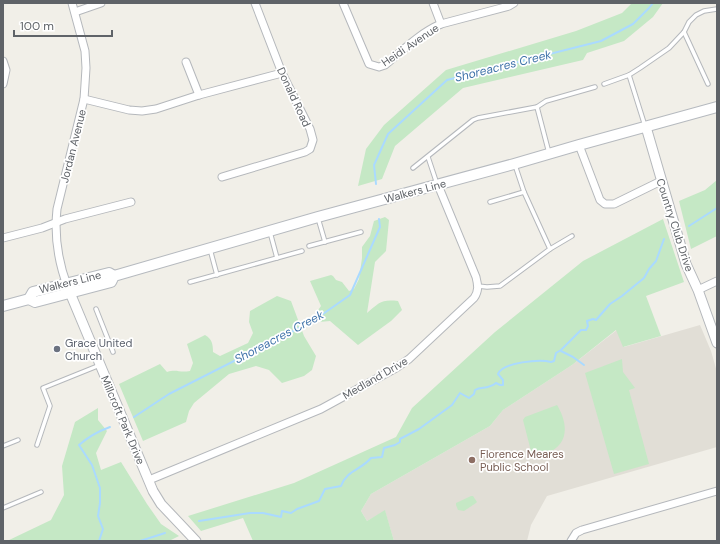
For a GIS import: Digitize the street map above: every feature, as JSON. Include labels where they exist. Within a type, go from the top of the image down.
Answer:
[{"type":"main road","name":"Walkers Line","points":[[3,306],[29,299],[35,302],[108,272],[114,276],[318,217],[717,107]]},
{"type":"street","name":"Jordan Avenue","points":[[68,288],[59,262],[56,236],[57,209],[84,99],[86,68],[85,51],[72,3]]},
{"type":"street","points":[[75,12],[101,3]]},
{"type":"street","name":"Donald Road","points":[[222,177],[305,152],[310,149],[313,140],[310,129],[282,74],[256,3]]},
{"type":"street","name":"Heidi Avenue","points":[[343,3],[369,64],[379,67],[385,65],[418,37],[441,24],[509,6],[514,3]]},
{"type":"street","points":[[433,3],[441,24]]},
{"type":"street","points":[[3,61],[6,70],[3,84]]},
{"type":"street","points":[[186,62],[199,95]]},
{"type":"street","points":[[84,99],[129,110],[142,111],[156,109],[199,95],[282,74]]},
{"type":"street","name":"Country Club Drive","points":[[646,127],[686,264],[698,290],[717,343]]},
{"type":"street","points":[[579,145],[600,200],[605,204],[614,204],[661,181]]},
{"type":"street","points":[[438,185],[476,277],[478,286]]},
{"type":"street","points":[[3,238],[42,228],[65,219],[131,202]]},
{"type":"street","points":[[698,290],[717,281]]},
{"type":"street","name":"Medland Drive","points":[[148,480],[321,409],[396,368],[409,359],[474,298],[477,293],[478,286]]},
{"type":"street","name":"Millcroft Park Drive","points":[[68,288],[148,480],[161,504],[196,541]]},
{"type":"street","points":[[571,541],[576,534],[582,530],[717,491]]},
{"type":"lane","points":[[604,84],[629,75],[669,48],[684,32],[689,22],[696,15],[710,9],[717,9]]},
{"type":"lane","points":[[684,32],[708,84]]},
{"type":"lane","points":[[629,75],[646,127]]},
{"type":"lane","points":[[413,168],[473,120],[537,107],[552,99],[595,87]]},
{"type":"lane","points":[[537,107],[549,154]]},
{"type":"lane","points":[[428,157],[438,185]]},
{"type":"lane","points":[[514,164],[524,192],[550,248]]},
{"type":"lane","points":[[490,202],[524,192]]},
{"type":"lane","points":[[318,217],[325,242]]},
{"type":"lane","points":[[270,231],[277,258]]},
{"type":"lane","points":[[309,246],[361,232]]},
{"type":"lane","points":[[478,286],[500,286],[550,248],[572,236]]},
{"type":"lane","points":[[210,248],[217,275]]},
{"type":"lane","points":[[190,282],[302,251]]},
{"type":"lane","points":[[96,309],[113,352]]},
{"type":"lane","points":[[37,445],[50,406],[43,388],[100,365]]},
{"type":"lane","points":[[3,446],[18,440]]},
{"type":"lane","points":[[3,508],[41,492]]},
{"type":"shaded area","points":[[700,325],[711,351],[717,372],[717,447],[547,496],[531,525],[527,541],[394,541],[385,511],[367,521],[361,511],[371,494],[490,426],[503,410],[572,365],[617,330],[624,347]]},
{"type":"green space","points":[[632,3],[663,3],[653,17],[624,41],[587,53],[583,60],[463,88],[395,146],[382,179],[358,186],[366,149],[384,125],[446,70],[576,31],[622,13]]},
{"type":"green space","points":[[717,180],[717,236],[691,249],[679,201],[705,190]]},
{"type":"green space","points":[[385,217],[389,220],[386,251],[375,262],[367,313],[384,301],[398,301],[402,310],[391,321],[358,345],[330,321],[319,322],[316,313],[321,306],[310,281],[331,275],[336,280],[342,282],[349,291],[354,289],[359,279],[362,247],[370,236],[374,221]]},
{"type":"green space","points":[[663,219],[684,282],[646,296],[661,336],[623,347],[616,330],[572,365],[503,410],[490,426],[371,494],[361,511],[367,521],[385,510],[394,541],[253,541],[243,518],[201,531],[188,516],[294,483],[396,437],[412,408],[495,332],[583,261]]},
{"type":"green space","points":[[277,296],[291,301],[304,336],[316,356],[312,370],[304,376],[282,383],[269,370],[256,366],[229,374],[194,403],[189,411],[186,422],[143,441],[119,384],[160,364],[167,372],[190,371],[193,363],[187,344],[205,335],[212,342],[213,352],[220,356],[248,343],[253,333],[249,322],[250,311]]},
{"type":"green space","points":[[622,359],[623,372],[635,388],[629,390],[649,464],[614,474],[585,373]]},
{"type":"green space","points":[[557,405],[564,421],[565,433],[563,438],[554,450],[533,459],[523,420],[525,417]]},
{"type":"green space","points":[[98,408],[98,420],[107,431],[96,453],[101,470],[121,462],[161,524],[179,536],[169,541],[7,541],[51,520],[64,495],[62,466],[75,422]]},
{"type":"green space","points":[[473,496],[477,502],[464,511],[458,510],[456,503]]},
{"type":"waterway","name":"Shoreacres Creek","points":[[376,184],[374,165],[388,134],[447,80],[601,41],[633,24],[653,3]]},
{"type":"waterway","name":"Shoreacres Creek","points":[[689,226],[717,208]]},
{"type":"waterway","name":"Shoreacres Creek","points":[[134,417],[169,394],[313,321],[350,295],[380,227],[379,219]]},
{"type":"waterway","name":"Shoreacres Creek","points":[[199,521],[250,513],[263,513],[281,517],[282,511],[291,513],[297,509],[319,501],[325,489],[341,486],[350,473],[371,458],[382,457],[384,448],[395,445],[400,442],[400,439],[419,429],[452,405],[460,393],[469,398],[474,394],[475,390],[496,383],[503,385],[503,380],[498,374],[501,370],[514,364],[531,361],[554,361],[556,353],[581,330],[586,330],[588,326],[587,321],[593,319],[596,320],[610,304],[644,278],[656,261],[664,239]]},
{"type":"waterway","name":"Shoreacres Creek","points":[[561,351],[584,365]]},
{"type":"waterway","name":"Shoreacres Creek","points":[[99,541],[103,529],[98,516],[100,488],[92,465],[79,445],[94,434],[110,427]]},
{"type":"waterway","name":"Shoreacres Creek","points":[[140,541],[165,533]]},
{"type":"place","name":"Grace United Church","points":[[57,349]]},
{"type":"place","name":"Florence Meares Public School","points":[[472,460]]}]
